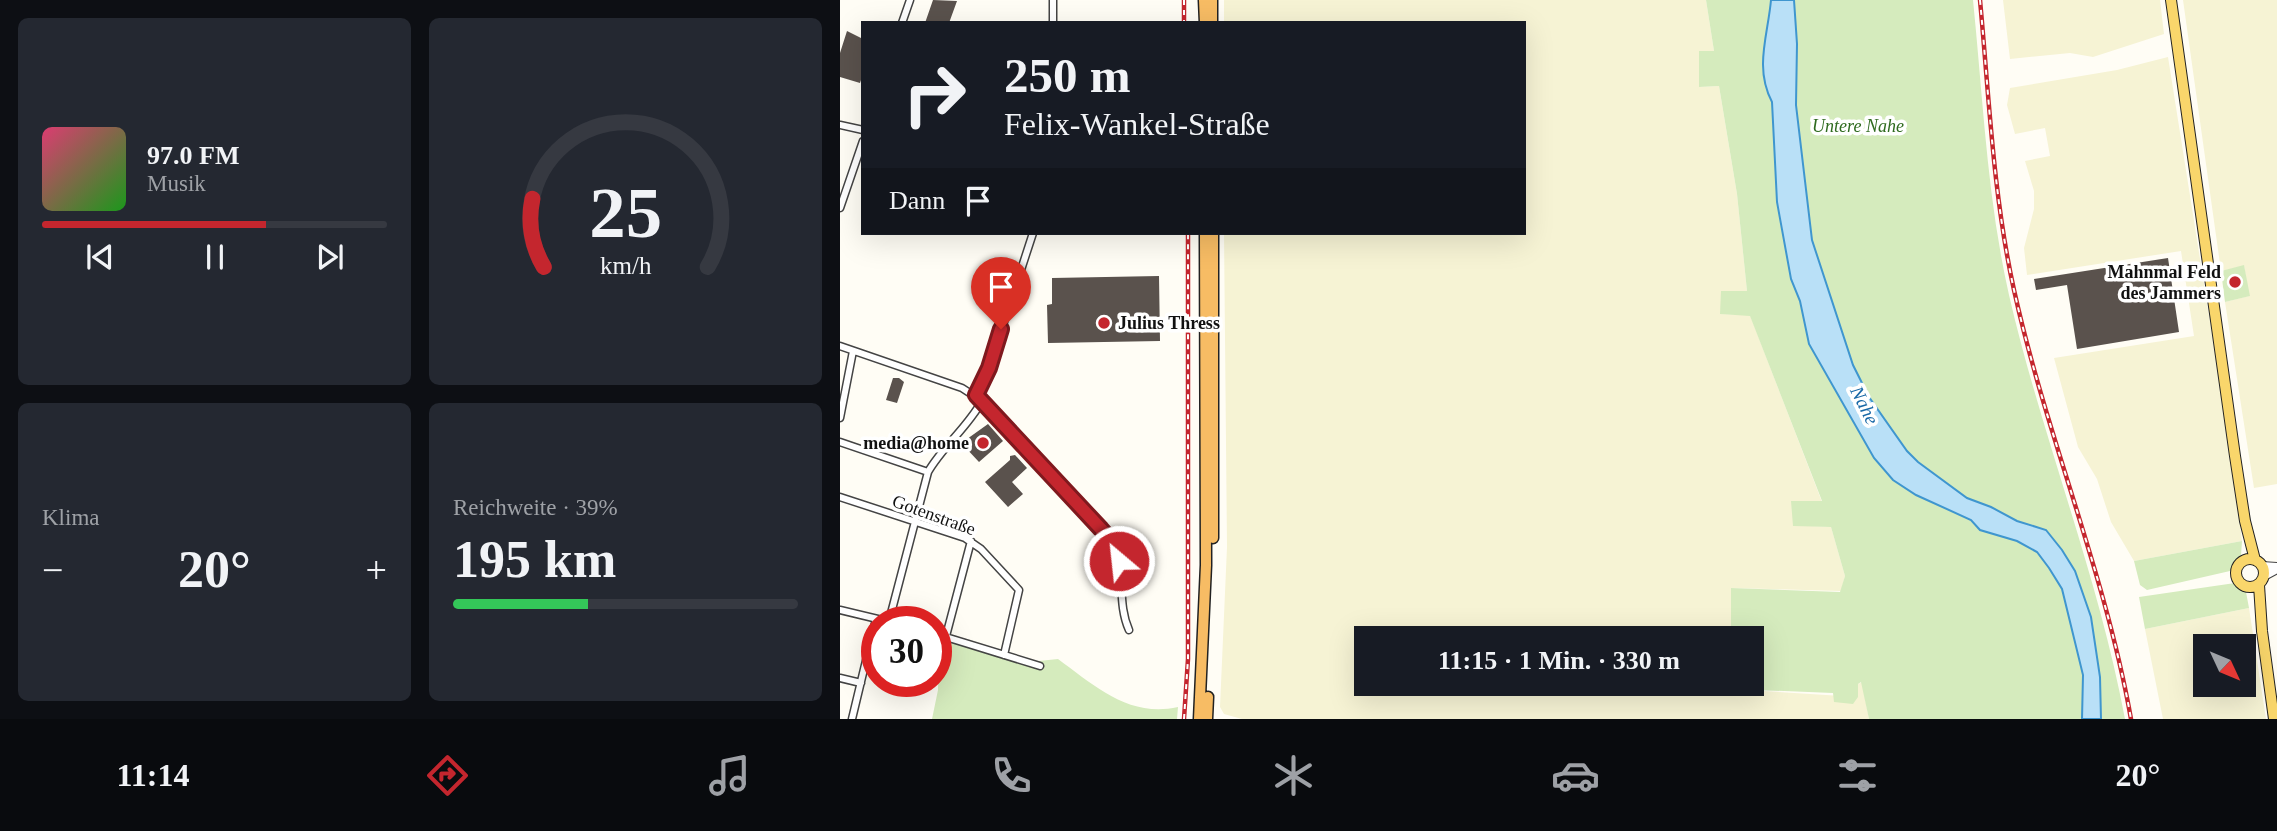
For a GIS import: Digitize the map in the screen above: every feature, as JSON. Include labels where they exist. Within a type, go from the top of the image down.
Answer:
[{"type":"highway","points":[[1204,0],[1205,21]]},
{"type":"highway","points":[[1212,0],[1212,21]]},
{"type":"highway","points":[[1199,719],[1206,565],[1205,235]]},
{"type":"highway","points":[[1207,719],[1213,553],[1213,235]]},
{"type":"main road","points":[[2171,0],[2245,521],[2260,572],[2262,631],[2274,719]]},
{"type":"main road","points":[[2245,521],[2244,561],[2237,569],[2237,576],[2247,587],[2262,631]]},
{"type":"main road","points":[[2244,561],[2260,572]]},
{"type":"main road","points":[[2247,587],[2260,572]]},
{"type":"street","points":[[903,21],[910,0]]},
{"type":"street","points":[[1053,0],[1053,21]]},
{"type":"street","points":[[840,125],[861,130]]},
{"type":"street","points":[[840,208],[861,147]]},
{"type":"street","points":[[976,395],[989,368],[1032,235]]},
{"type":"street","points":[[840,346],[976,395],[1112,542],[1121,566],[1121,608],[1129,630]]},
{"type":"street","points":[[840,418],[853,351]]},
{"type":"street","points":[[891,606],[928,472],[940,453],[969,422],[982,401]]},
{"type":"street","points":[[840,442],[928,472]]},
{"type":"street","name":"Gotenstraße","points":[[840,497],[971,541],[1019,590],[1004,654]]},
{"type":"street","points":[[952,613],[971,541]]},
{"type":"street","points":[[2260,572],[2277,568]]},
{"type":"street","points":[[840,610],[861,615]]},
{"type":"street","points":[[952,638],[1040,666]]},
{"type":"street","points":[[840,678],[861,683],[852,719]]},
{"type":"shaded area","points":[[1224,0],[1706,0],[1714,51],[1699,87],[1719,86],[1737,194],[1747,291],[1721,314],[1750,315],[1822,502],[1793,525],[1831,527],[1845,576],[1841,591],[1731,588],[1731,626],[1354,626],[1354,696],[1764,696],[1764,691],[1858,697],[1858,684],[1862,682],[1869,719],[1242,719],[1224,714],[1220,707],[1227,547],[1224,235],[1526,235],[1526,21],[1224,21]]},
{"type":"shaded area","points":[[2003,0],[2160,0],[2164,34],[2093,57],[2070,53],[2010,59]]},
{"type":"shaded area","points":[[2183,0],[2277,0],[2277,484],[2254,488],[2225,302],[2249,296],[2244,266],[2221,271]]},
{"type":"shaded area","points":[[2168,57],[2231,454],[2242,541],[2134,561],[2111,522],[2097,479],[2078,447],[2054,358],[2194,336],[2181,251],[2027,275],[2024,248],[2034,209],[2034,191],[2025,161],[2050,156],[2045,128],[2015,134],[2007,105],[2010,88],[2117,70]]},
{"type":"shaded area","points":[[2249,608],[2253,634],[2193,634],[2193,697],[2256,697],[2256,654],[2266,719],[2163,719],[2145,629]]},
{"type":"green space","name":"Untere Nahe","points":[[1706,0],[1973,0],[1986,148],[2009,295],[2037,401],[2100,612],[2125,719],[1869,719],[1861,682],[1858,684],[1858,697],[1853,704],[1834,702],[1833,693],[1764,690],[1764,626],[1731,626],[1731,588],[1840,592],[1845,576],[1831,527],[1793,526],[1791,501],[1822,501],[1750,316],[1720,314],[1721,291],[1747,291],[1737,194],[1719,86],[1699,87],[1699,51],[1714,51]]},
{"type":"green space","points":[[2244,265],[2250,296],[2225,302],[2221,271]]},
{"type":"green space","points":[[2242,541],[2241,556],[2230,571],[2147,590],[2140,585],[2134,561]]},
{"type":"green space","points":[[2235,583],[2246,592],[2249,608],[2145,629],[2139,597]]},
{"type":"green space","points":[[952,643],[1037,668],[1039,661],[1058,659],[1099,689],[1128,704],[1160,709],[1178,707],[1177,719],[932,719],[937,697],[952,697]]},
{"type":"water","name":"Nahe","points":[[1771,0],[1794,0],[1797,44],[1796,105],[1812,240],[1853,365],[1869,397],[1907,451],[1918,462],[1967,498],[2017,521],[2046,530],[2062,550],[2075,571],[2091,617],[2100,677],[2101,719],[2082,719],[2083,675],[2062,589],[2037,552],[2017,541],[1980,530],[1971,520],[1916,495],[1893,480],[1874,458],[1809,344],[1800,301],[1791,279],[1777,202],[1772,102],[1763,64]]},
{"type":"building","points":[[933,0],[957,1],[950,21],[926,21]]},
{"type":"building","points":[[847,31],[861,38],[860,83],[840,77],[840,53]]},
{"type":"building","points":[[2168,258],[2179,332],[2077,349],[2067,285],[2036,290],[2034,279]]},
{"type":"building","name":"Julius Thress","points":[[1159,276],[1160,341],[1048,343],[1047,305],[1052,304],[1052,278]]},
{"type":"building","points":[[893,378],[904,382],[897,403],[886,400]]},
{"type":"building","name":"media@home","points":[[988,424],[1003,441],[979,462],[964,446],[969,441],[967,439]]},
{"type":"building","points":[[1015,455],[1027,468],[1012,482],[1023,494],[1008,507],[985,482],[1010,460],[1010,456]]},
{"type":"railway","points":[[1184,0],[1184,21]]},
{"type":"railway","points":[[1980,0],[1996,182],[2014,290],[2042,398],[2106,610],[2131,719]]},
{"type":"railway","points":[[1184,719],[1188,659],[1188,235]]},
{"type":"place","name":"Mahnmal Feld des Jammers","points":[[2235,282]]},
{"type":"place","name":"Julius Thress","points":[[1104,323]]},
{"type":"place","name":"media@home","points":[[983,443]]},
{"type":"route","points":[[1001,329],[989,368],[976,395],[1101,529],[1112,542],[1119,561]]}]
